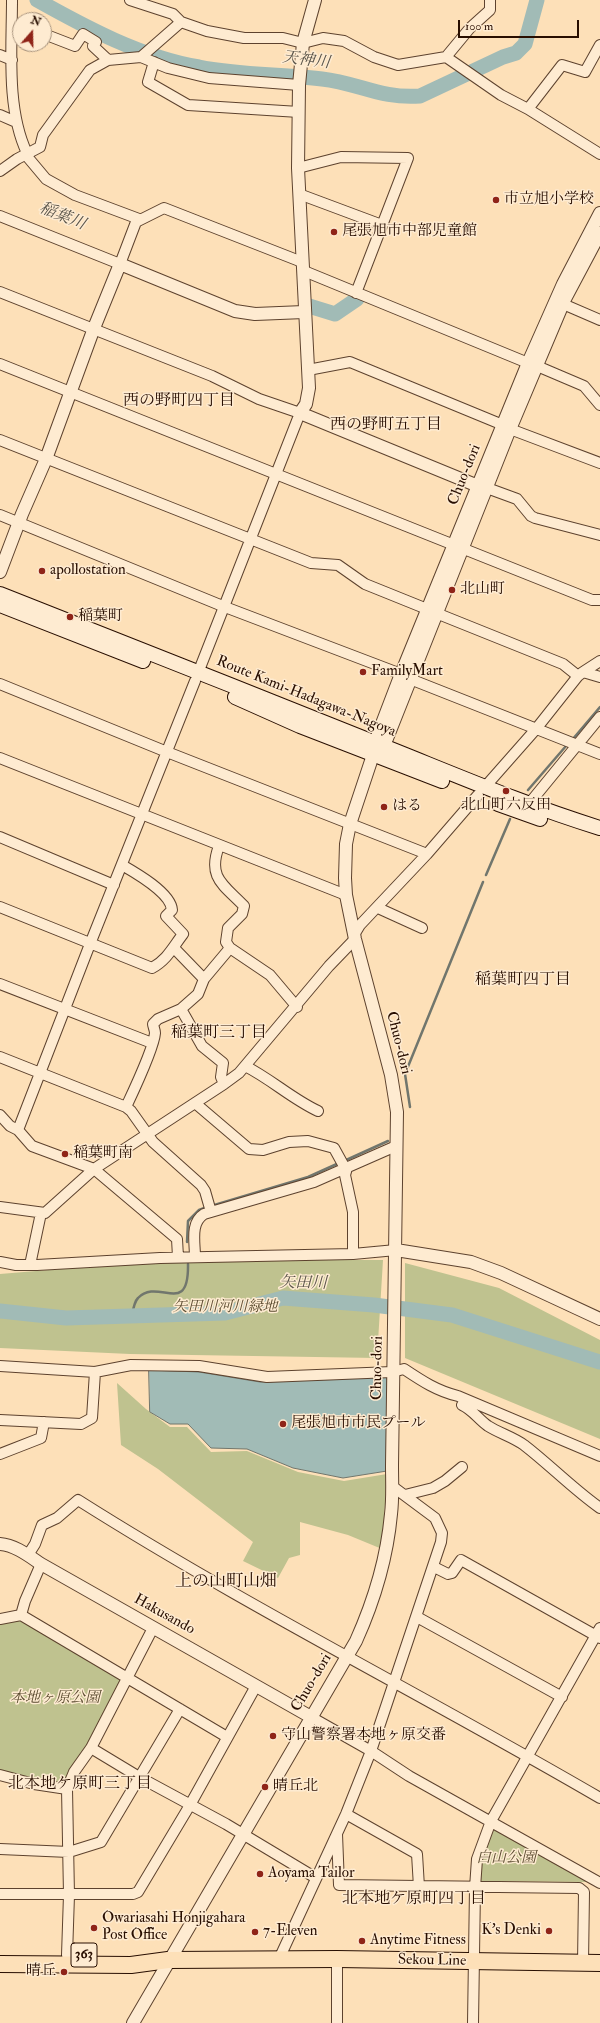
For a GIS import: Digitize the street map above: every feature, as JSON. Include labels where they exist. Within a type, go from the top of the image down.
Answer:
[{"type":"highway","name":"Sekou Line","points":[[0,1955],[135,1954],[168,1960]]},
{"type":"highway","name":"Sekou Line","points":[[0,1964],[131,1965],[168,1960],[337,1959],[600,1963]]},
{"type":"main road","name":"Route Kami-Hadagawa-Nagoya","points":[[0,594],[197,677],[377,748],[481,792],[521,812],[600,838]]},
{"type":"main road","name":"Route Kami-Hadagawa-Nagoya","points":[[0,605],[197,677]]},
{"type":"main road","name":"Route Kami-Hadagawa-Nagoya","points":[[481,792],[600,828]]},
{"type":"street","points":[[12,0],[14,12]]},
{"type":"street","points":[[130,0],[173,14],[181,22],[207,30],[244,38],[283,38],[303,43],[324,38],[344,41],[374,57],[398,66],[446,57],[470,28],[490,10],[490,0]]},
{"type":"street","points":[[18,1130],[90,944],[252,539],[300,413],[306,404],[309,388],[298,168],[299,85],[303,43],[316,0]]},
{"type":"street","points":[[141,57],[156,46],[181,22]]},
{"type":"street","points":[[52,37],[75,46],[83,34],[96,42],[93,46],[108,60]]},
{"type":"street","points":[[528,109],[562,65],[585,72],[600,45]]},
{"type":"street","points":[[13,52],[12,60],[16,122],[26,154],[46,179],[75,195],[139,219]]},
{"type":"street","points":[[0,55],[12,60]]},
{"type":"street","points":[[0,171],[26,154],[40,147],[43,135],[90,70],[108,60],[141,57],[188,74],[209,78],[299,85]]},
{"type":"street","points":[[446,57],[460,65],[501,95],[528,109],[600,154]]},
{"type":"street","points":[[154,62],[148,82],[188,105],[299,112]]},
{"type":"street","points":[[0,115],[16,122]]},
{"type":"street","points":[[298,168],[341,157],[408,158],[356,292]]},
{"type":"street","points":[[299,194],[382,225]]},
{"type":"street","points":[[0,572],[18,523],[46,459],[94,328],[136,222],[139,219],[164,208],[303,267],[356,292],[584,386],[600,405]]},
{"type":"street","name":"Chuo-dori","points":[[133,2023],[168,1960],[347,1656],[368,1611],[386,1552],[391,1513],[392,1486],[392,1372],[394,1360],[397,1112],[391,1075],[355,937],[346,895],[344,878],[346,844],[350,824],[405,676],[563,284],[600,213]]},
{"type":"street","points":[[0,216],[236,311],[249,314],[304,312]]},
{"type":"street","name":"Chuo-dori","points":[[532,364],[600,233]]},
{"type":"street","points":[[0,292],[212,376],[259,399],[300,413],[482,487],[517,499],[531,516],[535,518],[600,535]]},
{"type":"street","points":[[563,304],[600,320]]},
{"type":"street","points":[[308,370],[350,362],[506,427],[600,463]]},
{"type":"street","points":[[0,364],[592,600],[600,600]]},
{"type":"street","points":[[0,440],[311,563],[338,565],[365,584],[563,664],[580,674],[600,677]]},
{"type":"street","points":[[0,515],[225,607],[405,676],[600,754]]},
{"type":"street","points":[[0,1208],[45,1213],[94,1169],[224,1084],[245,1066],[355,937],[360,925],[378,908],[427,854],[536,729],[580,674],[600,661]]},
{"type":"street","points":[[0,684],[167,752],[427,854]]},
{"type":"street","points":[[528,805],[600,717]]},
{"type":"street","points":[[0,758],[142,816],[346,895]]},
{"type":"street","points":[[0,837],[114,885]]},
{"type":"street","points":[[219,846],[213,864],[216,875],[244,906],[242,914],[226,932],[226,942],[230,948],[270,975],[296,1006]]},
{"type":"street","points":[[0,907],[152,968],[174,948],[174,945],[183,934],[166,916],[172,910],[172,906],[156,887],[122,865]]},
{"type":"street","points":[[378,908],[422,928]]},
{"type":"street","points":[[174,948],[204,978]]},
{"type":"street","points":[[126,1107],[138,1083],[152,1043],[155,1033],[152,1024],[158,1019],[181,1009],[198,994],[204,978],[230,948]]},
{"type":"street","points":[[0,984],[152,1043]]},
{"type":"street","points":[[181,1009],[202,1046],[224,1063],[221,1077],[224,1084]]},
{"type":"street","points":[[0,1057],[131,1110],[153,1142],[201,1185],[210,1208]]},
{"type":"street","points":[[245,1066],[273,1082],[296,1100],[318,1111]]},
{"type":"street","points":[[196,1103],[249,1149],[263,1150],[289,1142],[308,1141],[334,1148],[344,1165],[354,1224],[353,1254]]},
{"type":"street","points":[[0,1115],[10,1126],[18,1130],[32,1146],[94,1169],[177,1240],[178,1257]]},
{"type":"street","points":[[195,1257],[194,1228],[196,1221],[210,1208],[314,1182],[344,1165],[396,1146]]},
{"type":"street","points":[[30,1265],[41,1213]]},
{"type":"street","points":[[0,1262],[30,1265],[178,1257],[396,1253],[462,1260],[477,1264],[547,1293],[600,1320]]},
{"type":"street","points":[[0,1366],[95,1372],[131,1365],[199,1366],[268,1377],[392,1372],[404,1369],[429,1386],[442,1392],[458,1396],[600,1456]]},
{"type":"street","points":[[0,1420],[81,1424],[92,1418],[95,1372]]},
{"type":"street","points":[[442,1392],[447,1398],[472,1409],[477,1417],[489,1426],[524,1444],[578,1493],[600,1508]]},
{"type":"street","points":[[0,1454],[41,1438],[44,1422]]},
{"type":"street","points":[[405,1495],[432,1488],[445,1481],[462,1467]]},
{"type":"street","points":[[279,1960],[346,1814],[371,1751],[434,1567],[441,1542],[442,1533],[439,1524],[427,1510],[392,1486]]},
{"type":"street","points":[[28,1555],[35,1544],[42,1525],[58,1518],[78,1500],[150,1545],[528,1756],[600,1798]]},
{"type":"street","name":"Hakusando","points":[[0,1544],[6,1545],[28,1555],[41,1564],[311,1717]]},
{"type":"street","points":[[434,1567],[448,1574],[452,1573],[461,1560],[599,1634],[491,1821],[477,1858],[475,1888],[473,2023]]},
{"type":"street","points":[[21,1615],[25,1601],[41,1564]]},
{"type":"street","points":[[0,1619],[21,1615],[228,1737]]},
{"type":"street","points":[[417,1617],[562,1697]]},
{"type":"street","points":[[67,1955],[69,1895],[67,1789],[74,1772],[91,1748],[153,1628]]},
{"type":"street","points":[[0,1894],[69,1895],[133,1894],[138,1892],[190,1805],[256,1686]]},
{"type":"street","points":[[0,1849],[68,1852],[101,1842],[180,1709]]},
{"type":"street","points":[[311,1717],[371,1751],[409,1776],[600,1884]]},
{"type":"street","points":[[91,1748],[139,1777],[226,1824],[242,1836],[316,1878]]},
{"type":"street","points":[[0,1775],[34,1784],[67,1789]]},
{"type":"street","points":[[346,1814],[417,1854],[419,1862],[419,1887]]},
{"type":"street","points":[[337,1832],[339,1885],[475,1888],[579,1888],[584,1892],[583,1963]]},
{"type":"street","points":[[337,1959],[337,2023]]},
{"type":"green space","name":"矢田川河川緑地","points":[[168,1260],[383,1260],[377,1358],[130,1354],[0,1348],[0,1274]]},
{"type":"green space","points":[[405,1263],[499,1288],[600,1340],[600,1439],[405,1358]]},
{"type":"green space","points":[[117,1383],[146,1409],[170,1427],[187,1427],[211,1452],[247,1451],[298,1472],[344,1481],[387,1474],[382,1549],[348,1535],[300,1522],[300,1555],[289,1558],[278,1578],[243,1561],[253,1542],[158,1469],[121,1445]]},
{"type":"green space","name":"本地ヶ原公園","points":[[21,1615],[127,1678],[67,1789],[0,1775],[0,1619]]},
{"type":"green space","name":"白山公園","points":[[492,1825],[588,1882],[481,1881],[481,1859]]},
{"type":"water","name":"尾張旭市市民プール","points":[[149,1370],[199,1372],[260,1382],[387,1377],[387,1471],[343,1478],[293,1468],[247,1449],[211,1448],[188,1424],[170,1424],[150,1412]]},
{"type":"waterway","name":"天神川","points":[[37,0],[75,21],[135,49],[177,62],[229,72],[322,79],[381,93],[406,96],[420,96],[503,57],[516,53],[525,44],[537,0]]},
{"type":"waterway","name":"稲葉川","points":[[309,306],[335,314],[357,299]]},
{"type":"waterway","points":[[572,740],[600,707]]},
{"type":"waterway","points":[[528,790],[566,746]]},
{"type":"waterway","points":[[486,875],[510,819]]},
{"type":"waterway","points":[[410,1107],[405,1074],[483,882]]},
{"type":"waterway","points":[[344,1161],[388,1141]]},
{"type":"waterway","points":[[211,1206],[308,1177],[339,1163]]},
{"type":"waterway","points":[[187,1242],[188,1221],[199,1210],[207,1207]]},
{"type":"waterway","points":[[132,1316],[134,1306],[138,1298],[146,1293],[154,1291],[178,1293],[183,1289],[187,1280],[188,1264]]},
{"type":"waterway","name":"矢田川","points":[[0,1311],[66,1318],[225,1313],[283,1298],[374,1305],[452,1315],[600,1362]]},
{"type":"place","name":"市立旭小学校","points":[[496,200]]},
{"type":"place","name":"尾張旭市中部児童館","points":[[334,232]]},
{"type":"place","name":"apollostation","points":[[42,571]]},
{"type":"place","name":"北山町","points":[[452,590]]},
{"type":"place","name":"稲葉町","points":[[70,617]]},
{"type":"place","name":"FamilyMart","points":[[363,672]]},
{"type":"place","name":"北山町六反田","points":[[506,791]]},
{"type":"place","name":"はる","points":[[384,807]]},
{"type":"place","name":"稲葉町南","points":[[65,1154]]},
{"type":"place","name":"尾張旭市市民プール","points":[[283,1424]]},
{"type":"place","name":"守山警察署本地ヶ原交番","points":[[273,1736]]},
{"type":"place","name":"晴丘北","points":[[265,1787]]},
{"type":"place","name":"Aoyama Tailor","points":[[260,1874]]},
{"type":"place","name":"Owariasahi Honjigahara Post Office","points":[[94,1928]]},
{"type":"place","name":"K's Denki","points":[[549,1931]]},
{"type":"place","name":"7-Eleven","points":[[255,1932]]},
{"type":"place","name":"Anytime Fitness","points":[[362,1941]]},
{"type":"place","name":"晴丘","points":[[64,1972]]},
{"type":"district","name":"西の野町四丁目","points":[[179,402]]},
{"type":"district","name":"西の野町五丁目","points":[[386,426]]},
{"type":"district","name":"稲葉町四丁目","points":[[523,981]]},
{"type":"district","name":"稲葉町三丁目","points":[[219,1034]]},
{"type":"district","name":"上の山町山畑","points":[[226,1582]]},
{"type":"district","name":"北本地ケ原町三丁目","points":[[80,1785]]},
{"type":"district","name":"北本地ケ原町四丁目","points":[[414,1900]]}]
